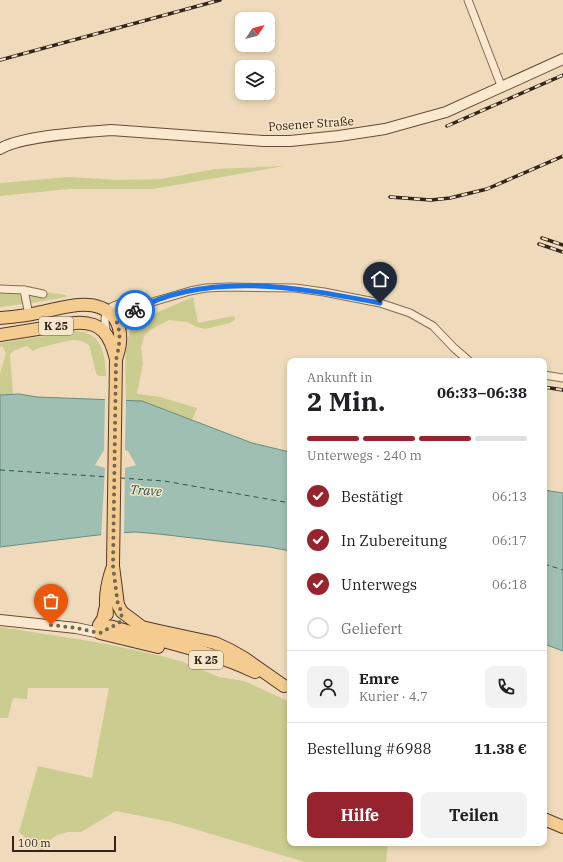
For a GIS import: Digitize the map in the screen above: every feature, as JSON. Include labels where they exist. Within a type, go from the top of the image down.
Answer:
[{"type":"main road","name":"K 25","points":[[0,318],[28,315],[83,305],[101,307],[110,316]]},
{"type":"main road","name":"K 25","points":[[0,327],[68,315],[84,314],[110,316]]},
{"type":"main road","points":[[99,629],[113,627],[119,623],[122,612],[118,605],[113,566],[116,360],[120,342],[119,329],[110,316]]},
{"type":"main road","name":"K 25","points":[[0,335],[85,322],[97,326],[107,336]]},
{"type":"main road","points":[[107,336],[112,345],[116,360]]},
{"type":"main road","points":[[113,566],[106,590],[108,619],[118,634],[126,640]]},
{"type":"main road","points":[[99,629],[106,606]]},
{"type":"main road","name":"K 25","points":[[122,612],[142,626],[215,643],[244,658],[287,688]]},
{"type":"main road","name":"K 25","points":[[113,627],[227,660],[287,688]]},
{"type":"main road","points":[[99,629],[126,640]]},
{"type":"main road","name":"K 25","points":[[126,640],[209,660],[287,688]]},
{"type":"main road","points":[[547,820],[563,827]]},
{"type":"street","points":[[468,0],[502,88]]},
{"type":"street","name":"Posener Straße","points":[[0,148],[21,141],[111,130],[263,141],[339,136],[385,130],[446,112],[502,88],[563,59]]},
{"type":"street","points":[[110,316],[190,291],[206,288],[295,288],[380,303],[410,313],[433,326],[466,358]]},
{"type":"street","points":[[0,289],[24,290],[43,294]]},
{"type":"street","points":[[24,290],[28,315]]},
{"type":"street","points":[[107,336],[105,321],[119,304],[149,303]]},
{"type":"street","points":[[547,375],[563,378]]},
{"type":"street","points":[[0,620],[99,629]]},
{"type":"green space","points":[[284,166],[153,189],[69,189],[0,196],[0,183],[69,177],[117,180],[161,179],[216,169]]},
{"type":"green space","points":[[0,292],[17,292],[22,297],[23,304],[0,307]]},
{"type":"green space","points":[[46,292],[66,295],[66,297],[31,303],[30,295],[45,297]]},
{"type":"green space","points":[[193,297],[198,323],[234,316],[235,319],[230,323],[205,329],[187,322],[169,320],[150,330],[144,336],[141,347],[143,363],[137,394],[160,397],[197,408],[192,420],[142,401],[126,401],[126,354],[128,336],[132,328],[140,320]]},
{"type":"green space","points":[[75,331],[84,332],[91,335],[100,345],[105,359],[106,376],[98,376],[96,373],[89,345],[84,342],[76,340],[68,341],[38,348],[33,351],[27,346],[15,350],[10,354],[13,394],[0,395],[0,374],[6,353],[2,346],[0,347],[0,343]]},
{"type":"green space","points":[[0,627],[102,643],[162,656],[183,662],[219,677],[244,681],[287,701],[287,846],[388,846],[386,862],[305,862],[171,822],[116,811],[81,832],[68,832],[57,835],[49,841],[42,851],[19,832],[38,766],[92,778],[109,688],[28,688],[27,699],[13,698],[8,718],[0,718]]},
{"type":"water","name":"Trave","points":[[19,394],[37,397],[142,401],[252,443],[287,451],[287,550],[269,547],[136,532],[114,533],[0,547],[0,395]]},
{"type":"water","points":[[547,490],[563,493],[563,651],[547,645]]},
{"type":"pier","points":[[105,398],[126,399],[125,450],[128,451],[136,465],[125,468],[124,535],[101,537],[105,468],[95,465],[104,450]]},
{"type":"ferry route","points":[[0,470],[109,477]]},
{"type":"ferry route","points":[[120,478],[164,481],[287,502]]},
{"type":"ferry route","points":[[547,565],[563,570]]},
{"type":"railway","points":[[0,60],[220,0]]},
{"type":"railway","points":[[447,126],[563,75]]},
{"type":"railway","points":[[390,197],[431,200],[450,198],[487,189],[563,156]]},
{"type":"railway","points":[[542,238],[563,245]]},
{"type":"railway","points":[[539,244],[563,252]]},
{"type":"railway","points":[[547,387],[563,390]]},
{"type":"way so far","points":[[51,625],[100,633],[113,627],[121,620],[122,612],[118,605],[113,566],[116,360],[120,342],[120,334],[116,320],[135,310]]},
{"type":"route","points":[[135,310],[149,303],[190,291],[228,286],[295,288],[380,303]]}]
